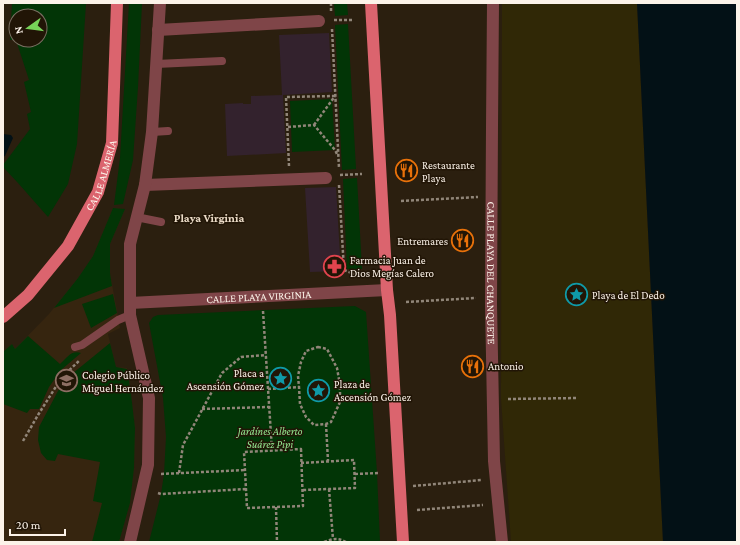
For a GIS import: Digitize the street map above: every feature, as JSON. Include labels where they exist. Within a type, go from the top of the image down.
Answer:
[{"type":"main road","name":"CALLE ALMERÍA","points":[[3,317],[28,295],[68,246],[98,192],[112,143],[117,3]]},
{"type":"main road","points":[[370,3],[403,542]]},
{"type":"street","points":[[130,542],[148,465],[148,398],[130,315],[130,244],[145,185],[152,132],[160,3]]},
{"type":"street","name":"CALLE PLAYA DEL CHANQUETE","points":[[494,3],[491,298],[494,461],[502,542]]},
{"type":"street","points":[[158,30],[319,21]]},
{"type":"street","points":[[145,185],[326,178]]},
{"type":"street","name":"CALLE PLAYA VIRGINIA","points":[[130,303],[387,290]]},
{"type":"lane","points":[[156,64],[222,61]]},
{"type":"lane","points":[[152,132],[168,131]]},
{"type":"lane","points":[[136,217],[161,222]]},
{"type":"lane","points":[[75,347],[82,345],[118,320],[130,315]]},
{"type":"path","points":[[331,3],[332,20]]},
{"type":"path","points":[[336,20],[352,20]]},
{"type":"path","points":[[332,28],[338,156],[341,175],[362,174]]},
{"type":"path","points":[[314,126],[335,96]]},
{"type":"path","points":[[290,180],[286,97],[335,96]]},
{"type":"path","points":[[288,127],[314,126]]},
{"type":"path","points":[[314,126],[338,156]]},
{"type":"path","points":[[339,183],[344,270],[362,277]]},
{"type":"path","points":[[401,201],[492,197]]},
{"type":"path","points":[[406,302],[491,298]]},
{"type":"path","points":[[263,308],[272,450]]},
{"type":"path","points":[[318,347],[327,349],[337,368],[340,385],[340,402],[331,422],[326,424],[314,425],[306,417],[300,404],[298,387],[298,376],[301,362],[306,351],[318,347]]},
{"type":"path","points":[[179,473],[183,445],[222,373],[241,357],[266,355]]},
{"type":"path","points":[[23,442],[62,377],[81,360]]},
{"type":"path","points":[[268,389],[298,387]]},
{"type":"path","points":[[493,400],[577,398]]},
{"type":"path","points":[[202,409],[269,407]]},
{"type":"path","points":[[326,424],[328,461]]},
{"type":"path","points":[[301,449],[303,506],[247,508],[244,452],[272,450],[301,449]]},
{"type":"path","points":[[302,463],[354,460],[355,474],[355,488],[303,490]]},
{"type":"path","points":[[161,474],[245,470]]},
{"type":"path","points":[[355,474],[380,473]]},
{"type":"path","points":[[413,486],[495,479]]},
{"type":"path","points":[[158,493],[246,489]]},
{"type":"path","points":[[329,489],[333,539]]},
{"type":"path","points":[[414,510],[498,504]]},
{"type":"path","points":[[276,507],[277,542]]},
{"type":"path","points":[[324,542],[333,539],[340,539],[346,542]]},
{"type":"shaded area","points":[[637,3],[737,3],[737,542],[663,542]]},
{"type":"shaded area","points":[[329,33],[332,92],[283,95],[286,153],[227,156],[225,104],[251,104],[251,96],[282,95],[279,35]]},
{"type":"shaded area","points":[[3,134],[11,135],[13,138],[5,156],[3,157]]},
{"type":"shaded area","points":[[336,187],[341,271],[310,272],[305,188]]},
{"type":"shaded area","name":"Colegio Público Miguel Hernández","points":[[113,208],[125,209],[110,244],[110,273],[120,328],[108,334],[116,367],[127,368],[135,428],[134,468],[130,503],[119,542],[3,542],[3,352],[12,344],[15,349],[49,314],[78,278],[93,256]]},
{"type":"green space","points":[[12,3],[86,3],[77,144],[68,184],[48,217],[3,167],[30,129],[27,114],[31,112],[24,82],[29,80],[19,48],[48,48],[48,8],[12,8]]},
{"type":"green space","points":[[129,3],[142,3],[133,160],[123,204],[114,205],[120,158]]},
{"type":"green space","points":[[334,3],[347,3],[348,15],[335,16]]},
{"type":"green space","points":[[348,24],[356,169],[342,170],[335,25]]},
{"type":"green space","points":[[332,99],[335,150],[292,152],[290,101]]},
{"type":"green space","points":[[357,178],[362,269],[347,269],[343,179]]},
{"type":"green space","points":[[113,208],[125,209],[110,244],[110,273],[112,286],[54,308],[78,278],[93,256]]},
{"type":"green space","points":[[113,294],[117,313],[91,328],[82,304]]},
{"type":"green space","name":"Jardínes Alberto Suárez Pipi","points":[[355,306],[366,312],[380,542],[149,542],[161,494],[164,474],[166,437],[163,398],[149,323],[153,317],[158,315]]},
{"type":"green space","points":[[28,336],[60,364],[72,354],[78,352],[81,353],[61,370],[49,387],[39,409],[30,409],[27,413],[3,404],[3,352],[12,344],[15,349]]},
{"type":"green space","points":[[110,343],[116,367],[127,369],[135,428],[134,468],[130,503],[119,542],[92,542],[102,503],[93,501],[100,462],[58,454],[55,461],[47,460],[41,453],[38,440],[39,427],[58,391],[67,378]]},
{"type":"sand","name":"Playa de El Dedo","points":[[502,3],[637,3],[663,542],[511,542],[501,399]]},
{"type":"place","name":"Restaurante Playa","points":[[407,171]]},
{"type":"place","name":"Entremares","points":[[463,241]]},
{"type":"place","name":"Farmacia Juan de Dios Megías Calero","points":[[335,266]]},
{"type":"place","name":"Playa de El Dedo","points":[[576,295]]},
{"type":"place","name":"Antonio","points":[[473,366]]},
{"type":"place","name":"Placa a Ascensión Gómez","points":[[280,379]]},
{"type":"place","name":"Colegio Público Miguel Hernández","points":[[66,381]]},
{"type":"place","name":"Plaza de Ascensión Gómez","points":[[318,390]]},
{"type":"district","name":"Playa Virginia","points":[[209,218]]}]
